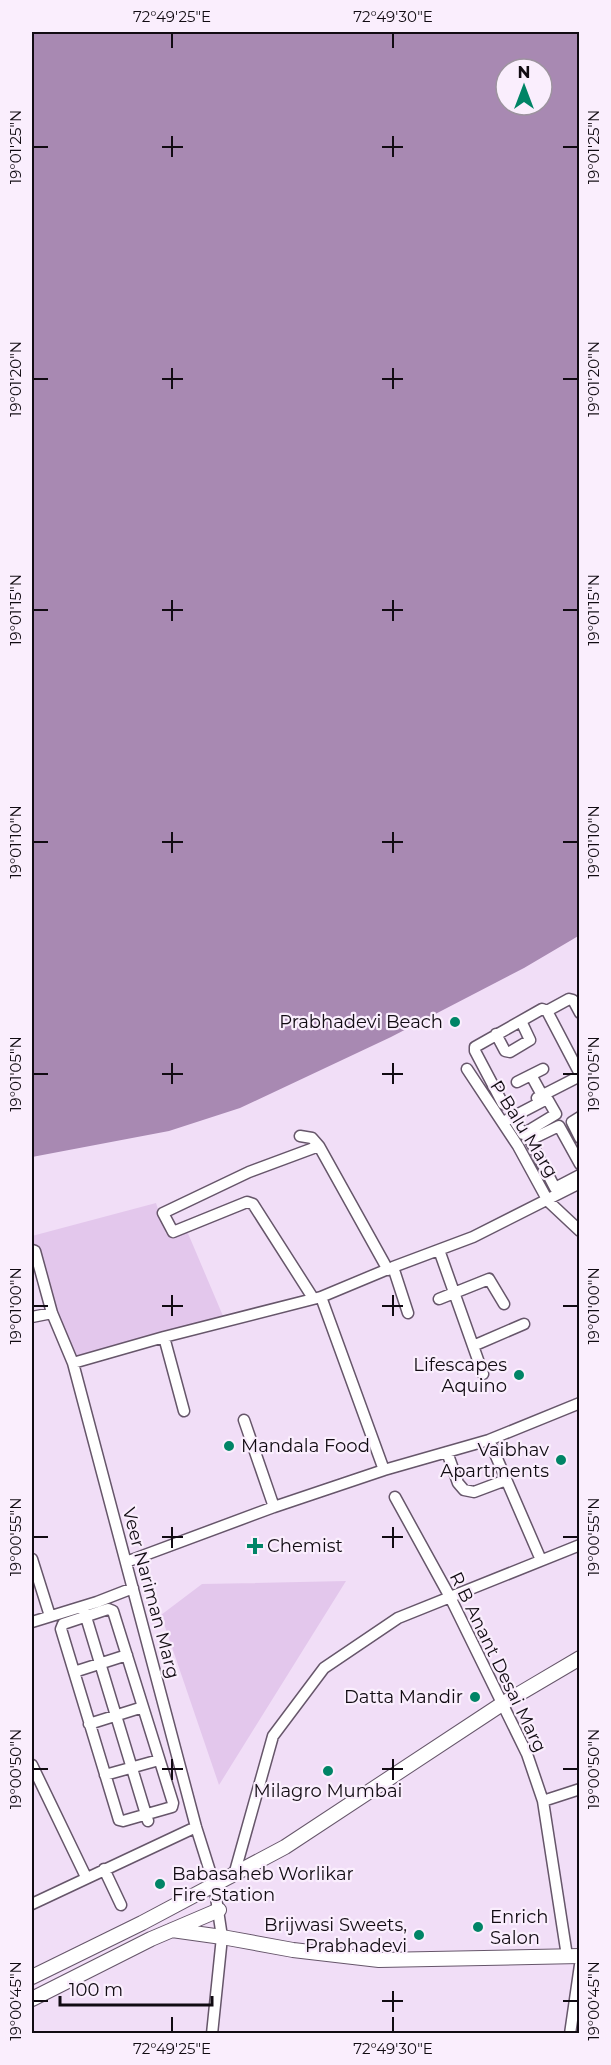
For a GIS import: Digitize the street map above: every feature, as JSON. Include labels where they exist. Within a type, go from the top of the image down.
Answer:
[{"type":"main road","points":[[32,1977],[142,1923],[285,1847],[502,1704],[579,1658]]},
{"type":"main road","points":[[32,1999],[172,1930],[219,1910]]},
{"type":"main road","points":[[172,1930],[293,1950],[380,1960],[573,1956]]},
{"type":"street","points":[[547,1011],[569,999],[573,1000],[579,1013]]},
{"type":"street","points":[[503,1104],[475,1049],[476,1045],[542,1009],[547,1011],[574,1051],[579,1075],[505,1119]]},
{"type":"street","points":[[496,1034],[505,1052],[510,1052],[530,1040],[521,1021]]},
{"type":"street","name":"P Balu Marg","points":[[467,1069],[505,1119],[548,1201],[579,1231]]},
{"type":"street","points":[[517,1082],[543,1069]]},
{"type":"street","points":[[531,1075],[542,1095]]},
{"type":"street","points":[[579,1117],[572,1122],[579,1138]]},
{"type":"street","points":[[579,1164],[559,1126],[530,1140],[555,1188],[579,1175]]},
{"type":"street","points":[[300,1136],[312,1138],[319,1146],[390,1269],[408,1314]]},
{"type":"street","points":[[319,1146],[249,1172],[164,1212],[173,1232],[247,1202],[254,1204],[317,1298],[384,1470]]},
{"type":"street","points":[[73,1363],[317,1298],[473,1237],[548,1201],[579,1183]]},
{"type":"street","name":"Veer Nariman Marg","points":[[32,1250],[35,1251],[52,1313],[73,1363],[196,1827],[214,1884],[222,1937],[212,2034]]},
{"type":"street","points":[[439,1250],[483,1374]]},
{"type":"street","points":[[439,1299],[489,1280],[504,1304]]},
{"type":"street","points":[[32,1317],[52,1313]]},
{"type":"street","points":[[473,1346],[524,1324]]},
{"type":"street","points":[[164,1337],[184,1411]]},
{"type":"street","points":[[126,1562],[274,1507],[384,1470],[489,1440],[579,1403]]},
{"type":"street","points":[[244,1420],[274,1507]]},
{"type":"street","points":[[489,1440],[541,1560]]},
{"type":"street","points":[[444,1453],[458,1483],[464,1490],[474,1492],[506,1480]]},
{"type":"street","points":[[444,1453],[460,1499]]},
{"type":"street","name":"R B Anant Desai Marg","points":[[395,1497],[450,1597],[527,1754],[543,1801],[573,1956]]},
{"type":"street","points":[[234,1875],[273,1736],[324,1668],[398,1618],[579,1545]]},
{"type":"street","points":[[32,1559],[50,1616]]},
{"type":"street","points":[[32,1622],[50,1616],[85,1611],[112,1609],[173,1805],[147,1818],[119,1820],[61,1626],[85,1611],[133,1588]]},
{"type":"street","points":[[85,1611],[147,1818]]},
{"type":"street","points":[[74,1672],[127,1655]]},
{"type":"street","points":[[90,1724],[143,1707]]},
{"type":"street","points":[[105,1775],[159,1760]]},
{"type":"street","points":[[32,1765],[86,1877]]},
{"type":"street","points":[[543,1801],[579,1789]]},
{"type":"street","points":[[32,1904],[196,1827]]},
{"type":"street","points":[[104,1869],[121,1905]]},
{"type":"street","points":[[570,2034],[579,1965]]},
{"type":"shaded area","points":[[32,32],[579,32],[580,935],[524,968],[391,1037],[240,1108],[169,1131],[32,1157]]},
{"type":"shaded area","points":[[156,1203],[166,1234],[187,1231],[223,1316],[66,1361],[32,1258],[32,1236]]},
{"type":"shaded area","points":[[346,1581],[219,1785],[161,1615],[202,1584]]},
{"type":"place","name":"Prabhadevi Beach","points":[[455,1022]]},
{"type":"place","name":"Lifescapes Aquino","points":[[519,1375]]},
{"type":"place","name":"Mandala Food","points":[[229,1446]]},
{"type":"place","name":"Vaibhav Apartments","points":[[561,1460]]},
{"type":"place","name":"Chemist","points":[[255,1546]]},
{"type":"place","name":"Datta Mandir","points":[[475,1697]]},
{"type":"place","name":"Milagro Mumbai","points":[[328,1771]]},
{"type":"place","name":"Babasaheb Worlikar Fire Station","points":[[160,1884]]},
{"type":"place","name":"Enrich Salon","points":[[478,1927]]},
{"type":"place","name":"Brijwasi Sweets, Prabhadevi","points":[[419,1935]]}]
